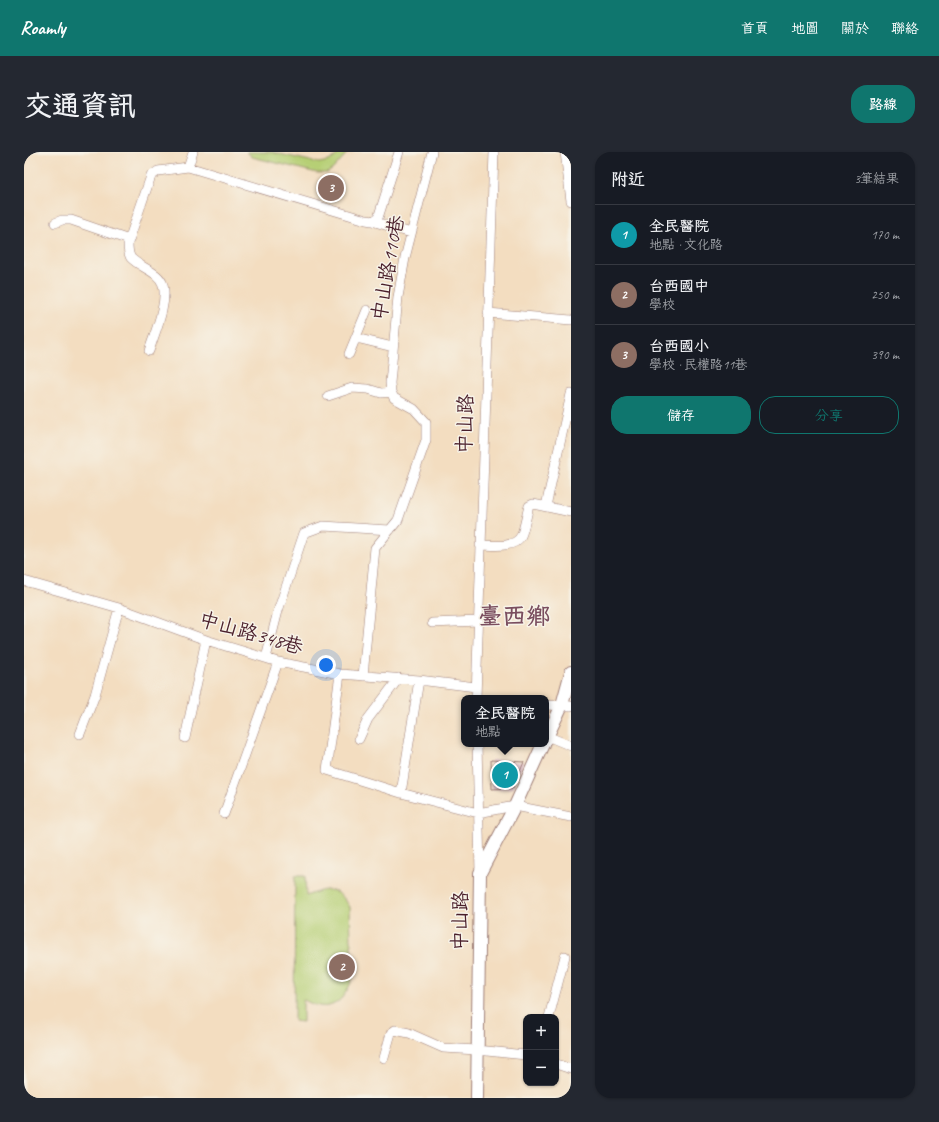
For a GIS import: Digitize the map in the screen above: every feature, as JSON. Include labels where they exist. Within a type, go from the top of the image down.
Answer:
[{"type":"main road","points":[[549,735],[566,706],[571,672]]},
{"type":"main road","points":[[480,873],[515,806],[543,747]]},
{"type":"main road","name":"中山路","points":[[477,1098],[480,873]]},
{"type":"street","points":[[188,167],[193,152]]},
{"type":"street","points":[[375,220],[399,152]]},
{"type":"street","name":"中山路110巷","points":[[391,392],[390,383],[398,296],[405,258],[432,152]]},
{"type":"street","name":"中山路","points":[[476,695],[494,152]]},
{"type":"street","points":[[566,152],[571,201]]},
{"type":"street","points":[[149,350],[164,303],[163,286],[161,280],[130,257],[128,250],[129,240],[151,176],[158,171],[188,167],[366,220],[375,220],[411,233]]},
{"type":"street","points":[[55,223],[62,220],[71,220],[129,240]]},
{"type":"street","points":[[349,354],[367,310]]},
{"type":"street","points":[[488,313],[571,320]]},
{"type":"street","points":[[356,338],[393,347]]},
{"type":"street","points":[[328,396],[352,388],[368,389],[381,394],[391,392],[394,398],[414,409],[426,422],[426,440],[398,520],[374,548],[363,676]]},
{"type":"street","points":[[546,506],[571,394]]},
{"type":"street","points":[[480,545],[506,545],[514,543],[521,537],[528,506],[533,504],[571,512]]},
{"type":"street","points":[[266,658],[278,611],[304,533],[323,526],[390,530]]},
{"type":"street","name":"中山路348巷","points":[[24,581],[119,608],[206,640],[278,662],[340,674],[419,680],[476,688]]},
{"type":"street","points":[[80,734],[95,695],[119,608]]},
{"type":"street","points":[[432,623],[478,621]]},
{"type":"street","points":[[185,738],[206,640]]},
{"type":"street","points":[[224,814],[278,662]]},
{"type":"street","points":[[340,674],[327,770],[478,813],[515,806],[571,817]]},
{"type":"street","points":[[359,739],[368,719],[399,678]]},
{"type":"street","points":[[401,792],[419,680]]},
{"type":"street","points":[[549,705],[566,706]]},
{"type":"street","points":[[549,741],[571,746]]},
{"type":"street","name":"中山路","points":[[477,747],[480,873]]},
{"type":"street","points":[[550,1014],[565,956]]},
{"type":"street","points":[[384,1058],[391,1033],[396,1030],[409,1032],[443,1048],[523,1055]]},
{"type":"street","points":[[559,1065],[571,1069]]},
{"type":"green space","points":[[247,152],[271,152],[319,163],[329,161],[339,152],[348,152],[333,169],[327,173],[317,173],[252,157]]},
{"type":"green space","points":[[295,876],[305,876],[306,896],[320,891],[331,890],[341,895],[350,907],[352,980],[346,992],[334,1004],[328,1006],[314,1005],[303,1000],[303,1022],[294,1021]]},
{"type":"building","points":[[491,760],[524,762],[513,788],[492,789]]},
{"type":"place","name":"台西國小","points":[[331,188]]},
{"type":"place","name":"全民醫院","points":[[505,775]]},
{"type":"place","name":"台西國中","points":[[342,967]]},
{"type":"district","name":"臺西鄉","points":[[514,616]]}]
